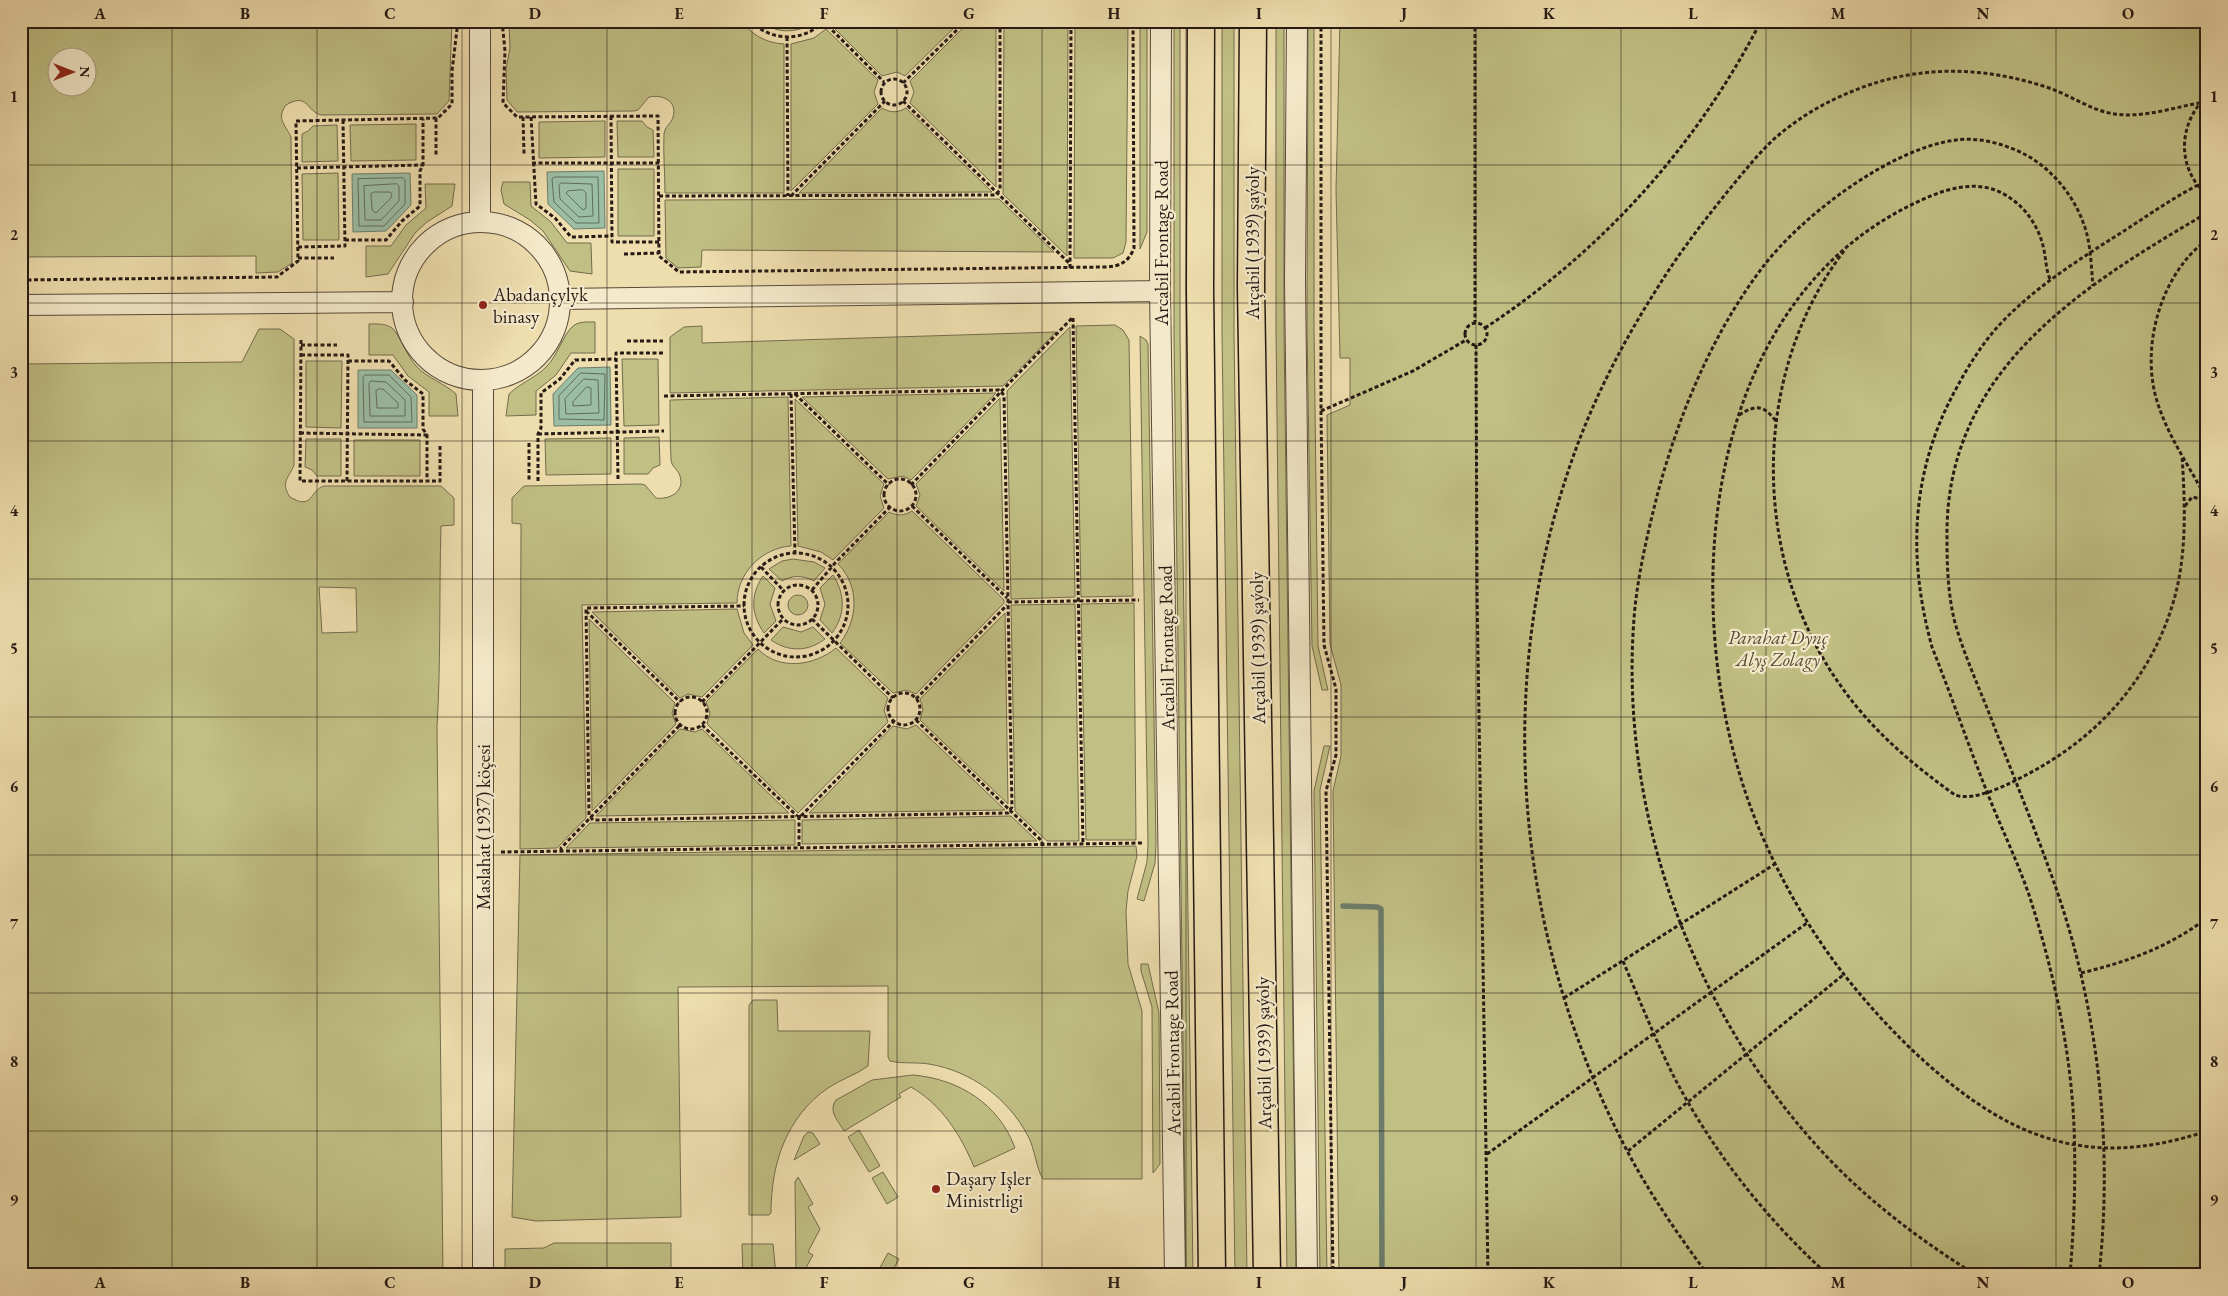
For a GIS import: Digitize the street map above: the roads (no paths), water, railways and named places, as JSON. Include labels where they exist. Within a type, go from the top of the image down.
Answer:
[{"type":"main road","points":[[1202,21],[1200,289],[1212,1275]]},
{"type":"main road","name":"Arçabil (1939) şaýoly","points":[[1253,21],[1251,287],[1267,1275]]},
{"type":"street","points":[[480,21],[480,221]]},
{"type":"street","name":"Arcabil Frontage Road","points":[[1161,21],[1160,291],[1175,1275]]},
{"type":"street","points":[[1297,21],[1295,290],[1307,1275]]},
{"type":"street","points":[[480,221],[507,226],[531,239],[541,249],[555,272],[560,299],[556,326],[550,339],[538,355],[522,368],[510,374],[483,380],[469,379],[443,370],[422,352],[408,329],[403,302],[407,275],[420,251],[441,233],[466,223],[480,221]]},
{"type":"street","points":[[560,299],[1160,291]]},
{"type":"street","points":[[21,305],[403,302]]},
{"type":"street","name":"Maslahat (1937) köçesi","points":[[483,380],[483,1275]]},
{"type":"water","points":[[604,171],[605,228],[574,229],[548,204],[547,172]]},
{"type":"water","points":[[410,173],[411,205],[386,231],[353,232],[352,174]]},
{"type":"water","points":[[610,367],[611,425],[554,426],[553,394],[578,368]]},
{"type":"water","points":[[358,370],[391,370],[417,395],[417,428],[358,428]]},
{"type":"waterway","points":[[1343,906],[1377,907],[1381,909],[1382,1275]]},
{"type":"place","name":"Abadançylyk binasy","points":[[483,305]]},
{"type":"place","name":"Daşary Işler Ministrligi","points":[[936,1189]]},
{"type":"park label","name":"Parahat Dynç Alyş Zolagy","points":[[1778,648]]}]
